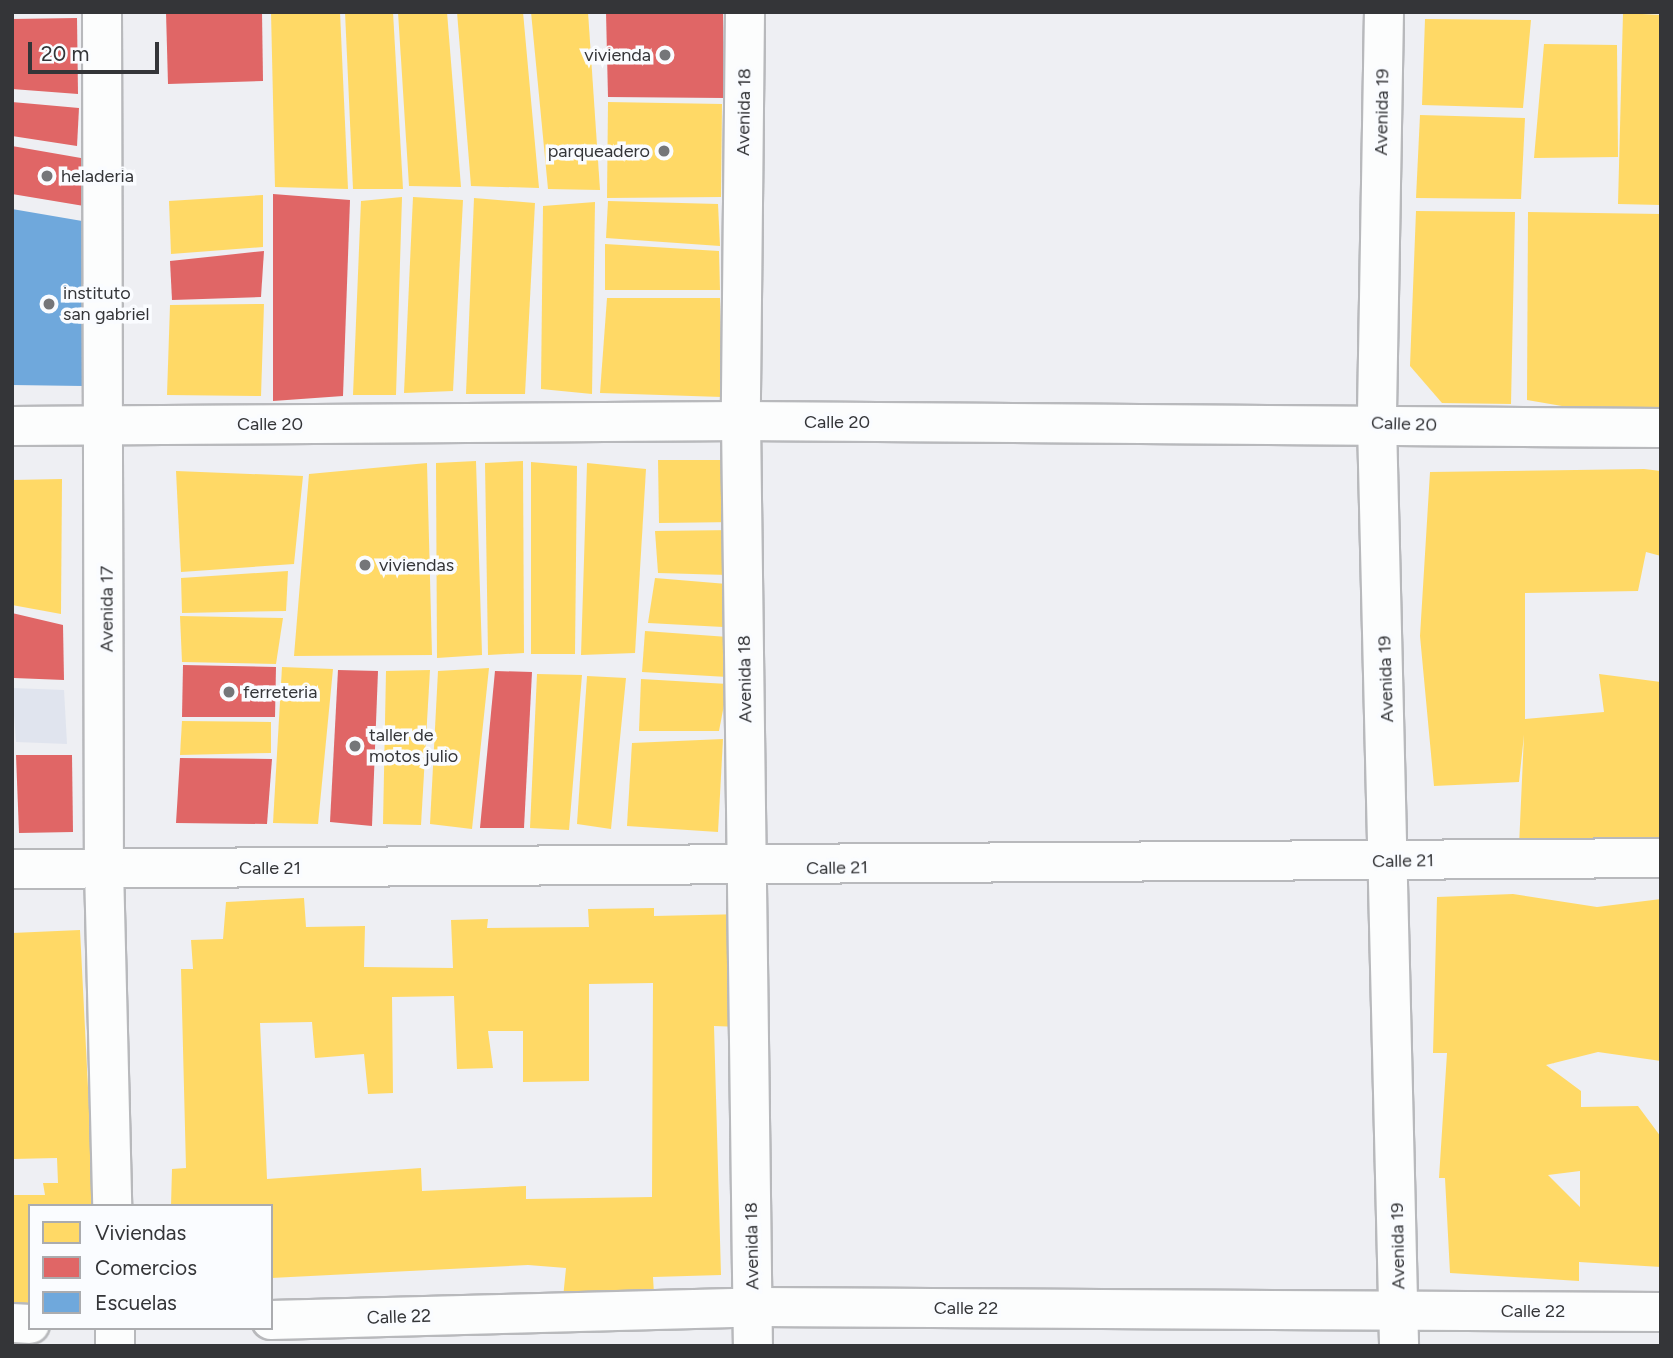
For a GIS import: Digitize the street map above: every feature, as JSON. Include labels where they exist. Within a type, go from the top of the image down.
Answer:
[{"type":"street","name":"Avenida 17","points":[[102,12],[108,424],[104,868],[112,1204]]},
{"type":"street","name":"Avenida 18","points":[[745,12],[741,421],[753,1346]]},
{"type":"street","name":"Avenida 19","points":[[1384,12],[1377,423],[1392,861],[1399,1328]]},
{"type":"street","name":"Calle 20","points":[[12,426],[741,421],[1377,423],[1661,428]]},
{"type":"street","name":"Calle 21","points":[[12,869],[748,869],[1661,858]]},
{"type":"street","name":"Calle 22","points":[[273,1320],[752,1307],[1399,1328],[1661,1312]]},
{"type":"shaded area","points":[[12,688],[64,690],[67,744],[16,742]]},
{"type":"building: Viviendas","points":[[271,12],[340,12],[348,189],[275,187]]},
{"type":"building: Viviendas","points":[[345,12],[393,12],[403,189],[353,189]]},
{"type":"building: Viviendas","points":[[398,12],[447,12],[461,187],[409,186]]},
{"type":"building: Viviendas","points":[[457,12],[523,12],[539,188],[471,186]]},
{"type":"building: Viviendas","points":[[531,12],[588,12],[600,190],[548,189]]},
{"type":"building: Viviendas","points":[[1623,13],[1661,15],[1661,205],[1618,204]]},
{"type":"building: Viviendas","points":[[1425,19],[1531,20],[1523,108],[1422,105]]},
{"type":"building: Viviendas","points":[[1544,44],[1617,45],[1618,157],[1534,158]]},
{"type":"building: Viviendas","name":"parqueadero","points":[[608,102],[722,104],[721,197],[607,198]]},
{"type":"building: Viviendas","points":[[1420,115],[1525,118],[1521,199],[1416,198]]},
{"type":"building: Viviendas","points":[[263,195],[263,247],[171,254],[169,201]]},
{"type":"building: Viviendas","points":[[402,197],[396,395],[353,395],[361,201]]},
{"type":"building: Viviendas","points":[[413,197],[463,200],[453,391],[404,393]]},
{"type":"building: Viviendas","points":[[474,198],[535,203],[525,394],[466,394]]},
{"type":"building: Viviendas","points":[[608,201],[718,204],[720,246],[606,238]]},
{"type":"building: Viviendas","points":[[595,202],[592,394],[541,389],[543,206]]},
{"type":"building: Viviendas","points":[[1416,211],[1515,212],[1511,404],[1442,403],[1410,366]]},
{"type":"building: Viviendas","points":[[1528,212],[1661,214],[1661,423],[1527,400]]},
{"type":"building: Viviendas","points":[[605,244],[719,251],[720,290],[605,290]]},
{"type":"building: Viviendas","points":[[607,298],[720,298],[722,397],[600,393]]},
{"type":"building: Viviendas","points":[[264,304],[261,396],[167,395],[170,305]]},
{"type":"building: Viviendas","points":[[658,460],[739,460],[736,522],[659,523]]},
{"type":"building: Viviendas","points":[[476,461],[482,655],[437,658],[436,463]]},
{"type":"building: Viviendas","points":[[523,461],[524,653],[488,655],[485,463]]},
{"type":"building: Viviendas","points":[[531,462],[577,466],[575,654],[531,654]]},
{"type":"building: Viviendas","name":"viviendas","points":[[427,463],[432,655],[294,656],[309,474]]},
{"type":"building: Viviendas","points":[[587,463],[646,469],[635,653],[581,655]]},
{"type":"building: Viviendas","points":[[176,471],[303,476],[294,564],[181,572]]},
{"type":"building: Viviendas","points":[[1661,471],[1661,556],[1646,552],[1638,591],[1525,593],[1525,719],[1604,712],[1599,674],[1661,682],[1661,843],[1519,846],[1524,735],[1519,782],[1434,786],[1420,636],[1430,472]]},
{"type":"building: Viviendas","points":[[62,479],[61,614],[12,605],[12,480]]},
{"type":"building: Viviendas","points":[[734,530],[728,575],[658,573],[655,531]]},
{"type":"building: Viviendas","points":[[288,571],[286,611],[182,613],[181,578]]},
{"type":"building: Viviendas","points":[[655,578],[727,584],[723,627],[648,623]]},
{"type":"building: Viviendas","points":[[180,616],[283,618],[276,664],[182,662]]},
{"type":"building: Viviendas","points":[[645,631],[728,637],[727,677],[642,672]]},
{"type":"building: Viviendas","points":[[282,667],[333,669],[318,824],[273,823]]},
{"type":"building: Viviendas","points":[[489,668],[472,829],[430,824],[438,671]]},
{"type":"building: Viviendas","points":[[430,670],[421,825],[383,824],[386,671]]},
{"type":"building: Viviendas","points":[[537,674],[582,675],[569,830],[530,828]]},
{"type":"building: Viviendas","points":[[587,676],[626,678],[611,829],[577,824]]},
{"type":"building: Viviendas","points":[[641,679],[728,684],[719,731],[639,731]]},
{"type":"building: Viviendas","points":[[182,721],[271,722],[271,753],[180,755]]},
{"type":"building: Viviendas","points":[[723,739],[718,832],[627,826],[632,743]]},
{"type":"building: Viviendas","points":[[1513,894],[1597,907],[1661,899],[1661,1061],[1598,1052],[1546,1065],[1581,1091],[1581,1107],[1638,1106],[1661,1137],[1661,1267],[1579,1262],[1579,1281],[1450,1273],[1445,1178],[1439,1178],[1447,1053],[1433,1053],[1437,897]],"holes":[[[1580,1171],[1580,1207],[1548,1175]]]},
{"type":"building: Viviendas","points":[[304,898],[306,927],[365,926],[364,967],[453,968],[451,920],[488,919],[487,928],[589,927],[588,909],[654,908],[654,916],[745,914],[741,1027],[714,1026],[721,1275],[653,1277],[654,1294],[563,1298],[566,1268],[528,1265],[273,1278],[273,1204],[171,1204],[172,1169],[186,1168],[181,969],[193,969],[191,940],[223,939],[226,902]],"holes":[[[653,983],[652,1197],[526,1199],[526,1186],[422,1191],[421,1168],[267,1179],[260,1023],[312,1022],[315,1058],[364,1054],[368,1094],[393,1093],[392,997],[454,996],[457,1069],[493,1068],[488,1031],[523,1031],[523,1082],[589,1081],[589,984]]]},
{"type":"building: Viviendas","points":[[80,930],[94,1204],[28,1204],[28,1304],[12,1304],[12,1195],[45,1195],[43,1183],[58,1183],[57,1158],[12,1159],[12,933]]},
{"type":"building: Comercios","points":[[166,12],[262,12],[263,81],[168,84]]},
{"type":"building: Comercios","name":"vivienda","points":[[606,12],[723,12],[724,98],[608,97]]},
{"type":"building: Comercios","points":[[77,18],[78,94],[12,89],[12,19]]},
{"type":"building: Comercios","points":[[12,102],[79,108],[77,146],[12,136]]},
{"type":"building: Comercios","name":"heladeria","points":[[12,146],[81,158],[84,206],[12,194]]},
{"type":"building: Comercios","points":[[273,194],[350,200],[343,396],[273,401]]},
{"type":"building: Comercios","points":[[264,251],[261,297],[172,300],[170,261]]},
{"type":"building: Comercios","points":[[12,613],[63,625],[64,680],[14,678]]},
{"type":"building: Comercios","name":"ferreteria","points":[[183,665],[276,667],[275,717],[182,717]]},
{"type":"building: Comercios","name":"taller de motos julio","points":[[338,670],[378,671],[372,826],[330,822]]},
{"type":"building: Comercios","points":[[495,671],[532,672],[524,828],[480,828]]},
{"type":"building: Comercios","points":[[16,755],[72,755],[73,832],[19,833]]},
{"type":"building: Comercios","points":[[180,758],[272,759],[267,824],[176,823]]},
{"type":"building: Escuelas","name":"instituto san gabriel","points":[[12,209],[88,222],[83,386],[12,385]]},
{"type":"place","name":"vivienda","points":[[665,55]]},
{"type":"place","name":"parqueadero","points":[[664,151]]},
{"type":"place","name":"heladeria","points":[[47,176]]},
{"type":"place","name":"instituto san gabriel","points":[[49,304]]},
{"type":"place","name":"viviendas","points":[[365,565]]},
{"type":"place","name":"ferreteria","points":[[229,692]]},
{"type":"place","name":"taller de motos julio","points":[[355,746]]}]
